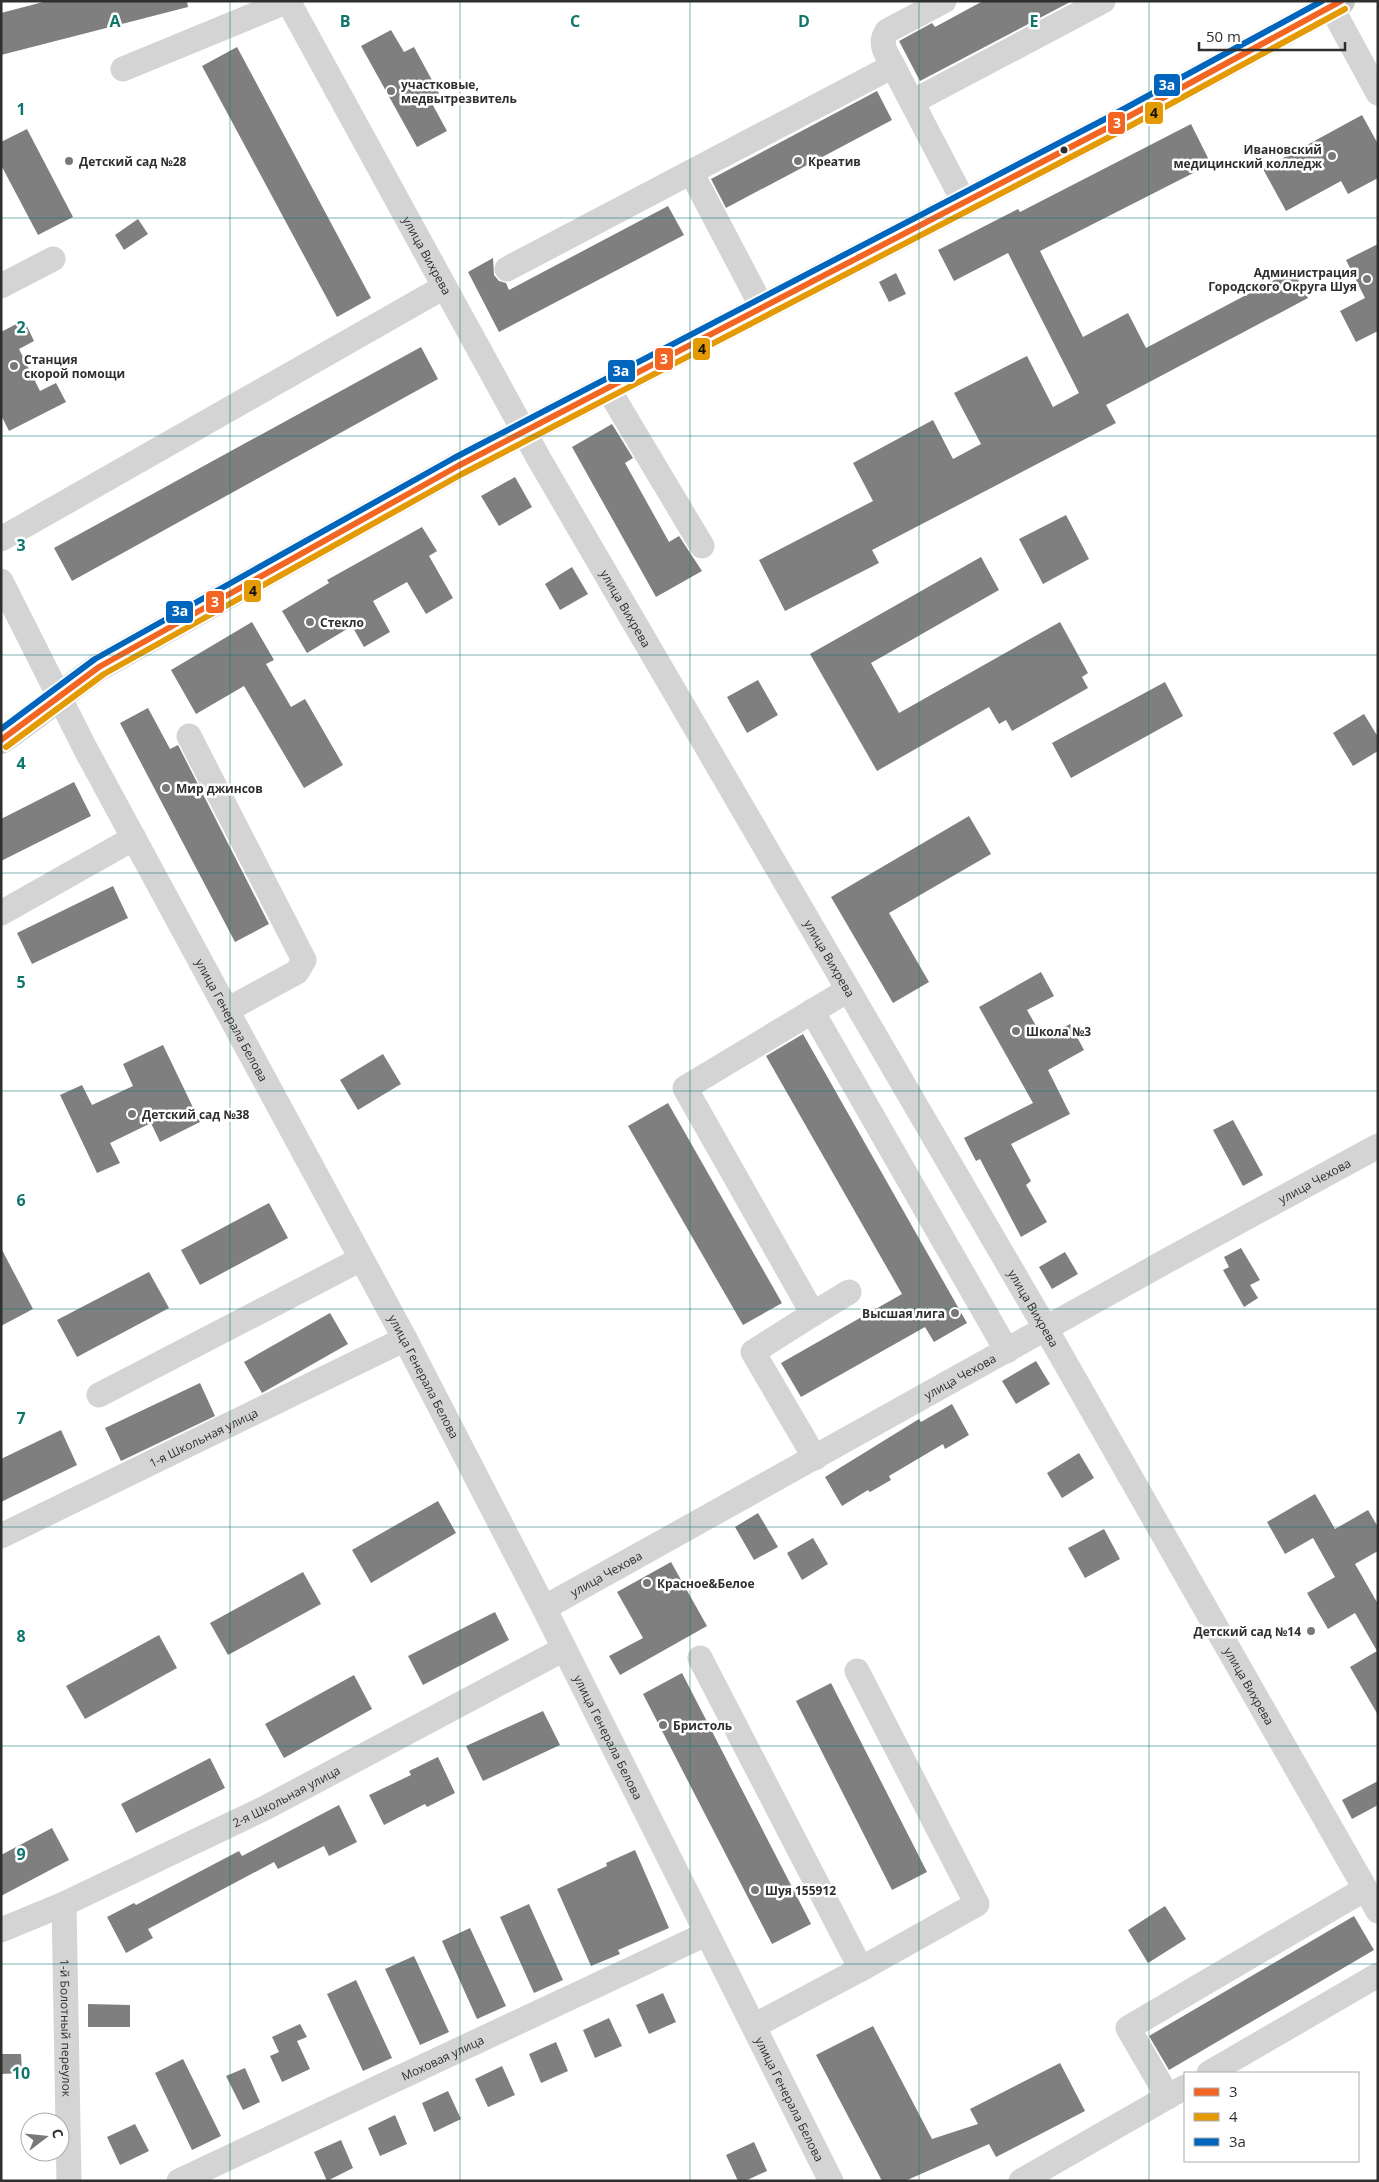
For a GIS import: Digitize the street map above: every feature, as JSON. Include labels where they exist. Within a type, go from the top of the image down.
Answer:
[{"type":"main road","points":[[1,740],[28,722],[59,695],[99,667],[523,431],[1113,125],[1334,3]]},
{"type":"street","points":[[123,69],[288,1]]},
{"type":"street","name":"улица Вихрева","points":[[288,1],[523,431],[1046,1329],[1378,1911]]},
{"type":"street","points":[[944,1],[887,31],[882,45],[964,202]]},
{"type":"street","points":[[912,102],[1103,1]]},
{"type":"street","points":[[1334,3],[1378,93]]},
{"type":"street","points":[[507,269],[893,66]]},
{"type":"street","points":[[691,172],[762,307]]},
{"type":"street","points":[[1,286],[53,259]]},
{"type":"street","points":[[1,539],[444,286]]},
{"type":"street","points":[[607,388],[702,546]]},
{"type":"street","name":"улица Генерала Белова","points":[[1,581],[86,750],[405,1339],[544,1608],[831,2181]]},
{"type":"street","points":[[189,736],[304,960],[297,972],[227,1010]]},
{"type":"street","points":[[1,913],[134,838]]},
{"type":"street","points":[[813,1314],[685,1088],[848,990]]},
{"type":"street","points":[[812,1011],[1006,1351]]},
{"type":"street","name":"улица Чехова","points":[[544,1608],[1170,1259],[1378,1146]]},
{"type":"street","points":[[99,1394],[361,1259]]},
{"type":"street","points":[[815,1458],[753,1352],[849,1292]]},
{"type":"street","name":"1-я Школьная улица","points":[[1,1536],[405,1339]]},
{"type":"street","name":"2-я Школьная улица","points":[[1,1930],[64,1904],[265,1808],[564,1648]]},
{"type":"street","points":[[700,1658],[861,1969]]},
{"type":"street","points":[[754,2026],[977,1904],[857,1670]]},
{"type":"street","points":[[1021,2181],[1177,2092],[1128,2028],[1365,1889]]},
{"type":"street","name":"1-й Болотный переулок","points":[[64,1904],[68,2181]]},
{"type":"street","name":"Моховая улица","points":[[179,2181],[706,1934]]},
{"type":"street","points":[[1211,2072],[1378,1975]]},
{"type":"building","points":[[47,1],[187,1],[188,7],[1,55],[1,13]]},
{"type":"building","points":[[983,1],[1072,1],[920,81],[899,41],[932,23],[935,27]]},
{"type":"building","points":[[391,30],[404,52],[414,47],[439,93],[429,98],[447,131],[417,147],[361,46]]},
{"type":"building","points":[[237,47],[371,298],[337,317],[202,66]]},
{"type":"building","points":[[877,91],[892,120],[726,208],[711,179]]},
{"type":"building","name":"Ивановский медицинский колледж","points":[[1362,115],[1378,144],[1378,178],[1348,194],[1341,181],[1286,211],[1263,169]]},
{"type":"building","points":[[1191,124],[1211,164],[1040,251],[1083,337],[1128,313],[1146,348],[1293,270],[1308,298],[1106,405],[1116,423],[872,550],[879,563],[785,611],[759,560],[873,501],[853,463],[933,420],[953,459],[981,444],[954,393],[1027,356],[1053,407],[1079,393],[1008,253],[954,281],[938,250],[1018,209],[1020,212]]},
{"type":"building","points":[[27,129],[73,217],[38,235],[1,165],[1,142]]},
{"type":"building","points":[[668,206],[684,235],[499,332],[468,272],[493,258],[494,275],[499,281],[506,283],[509,290]]},
{"type":"building","points":[[138,219],[148,234],[124,250],[115,235]]},
{"type":"building","name":"Администрация Городского Округа Шуя","points":[[1378,244],[1378,331],[1356,342],[1340,311],[1365,298],[1346,260]]},
{"type":"building","points":[[896,273],[906,294],[889,302],[879,282]]},
{"type":"building","name":"Станция скорой помощи","points":[[24,320],[34,341],[19,349],[40,391],[56,383],[66,402],[9,431],[1,415],[1,332]]},
{"type":"building","points":[[421,347],[438,379],[72,581],[54,548]]},
{"type":"building","points":[[612,424],[633,458],[625,463],[669,542],[679,536],[702,571],[656,597],[572,447]]},
{"type":"building","points":[[515,477],[532,507],[499,526],[481,496]]},
{"type":"building","points":[[1066,515],[1089,559],[1043,584],[1019,539]]},
{"type":"building","points":[[422,527],[437,551],[429,556],[453,598],[426,614],[407,582],[373,601],[390,632],[364,647],[352,626],[307,653],[282,611],[329,583],[327,580]]},
{"type":"building","points":[[981,557],[999,590],[871,663],[899,713],[1060,622],[1088,673],[1082,677],[1088,688],[1012,731],[1006,720],[999,724],[989,707],[877,771],[810,654]]},
{"type":"building","points":[[572,567],[588,594],[560,610],[545,584]]},
{"type":"building","points":[[252,622],[274,660],[266,664],[291,707],[305,699],[343,765],[304,788],[244,686],[196,714],[171,670]]},
{"type":"building","points":[[758,680],[778,715],[747,733],[727,697]]},
{"type":"building","points":[[1165,682],[1183,716],[1071,778],[1052,743]]},
{"type":"building","points":[[148,708],[170,749],[178,745],[269,924],[235,942],[120,723]]},
{"type":"building","points":[[1364,714],[1378,737],[1378,751],[1353,766],[1333,733]]},
{"type":"building","points":[[74,782],[91,816],[1,861],[1,819]]},
{"type":"building","points":[[969,816],[991,854],[889,913],[929,982],[893,1003],[831,897]]},
{"type":"building","points":[[113,886],[128,918],[32,964],[17,933]]},
{"type":"building","points":[[1041,972],[1054,996],[1027,1010],[1043,1038],[1070,1024],[1084,1050],[1048,1070],[1070,1114],[1011,1144],[1031,1181],[1026,1185],[1047,1222],[1021,1237],[980,1159],[976,1161],[964,1138],[1033,1103],[979,1007]]},
{"type":"building","points":[[803,1034],[967,1323],[934,1342],[925,1327],[801,1397],[781,1363],[902,1294],[766,1056]]},
{"type":"building","name":"Детский сад №38","points":[[163,1045],[200,1122],[160,1142],[151,1123],[110,1143],[120,1163],[97,1173],[60,1095],[82,1085],[92,1105],[133,1086],[123,1064]]},
{"type":"building","points":[[383,1054],[401,1084],[358,1110],[340,1080]]},
{"type":"building","points":[[668,1103],[782,1303],[743,1325],[628,1126]]},
{"type":"building","points":[[1233,1120],[1263,1175],[1243,1186],[1213,1130]]},
{"type":"building","points":[[269,1203],[288,1238],[200,1285],[181,1250]]},
{"type":"building","points":[[1,1248],[33,1309],[1,1326]]},
{"type":"building","points":[[1241,1248],[1260,1280],[1250,1285],[1258,1298],[1244,1307],[1223,1270],[1229,1267],[1224,1257]]},
{"type":"building","points":[[1065,1252],[1078,1274],[1052,1289],[1039,1267]]},
{"type":"building","points":[[149,1272],[169,1308],[77,1357],[57,1320]]},
{"type":"building","points":[[330,1313],[348,1344],[262,1393],[244,1362]]},
{"type":"building","points":[[1036,1361],[1050,1384],[1016,1404],[1002,1381]]},
{"type":"building","points":[[200,1383],[215,1416],[121,1461],[105,1428]]},
{"type":"building","points":[[952,1404],[969,1435],[945,1449],[943,1444],[889,1476],[891,1480],[870,1492],[868,1490],[842,1506],[825,1477],[919,1419],[921,1422]]},
{"type":"building","points":[[61,1430],[77,1465],[1,1502],[1,1459]]},
{"type":"building","points":[[1079,1453],[1094,1478],[1062,1498],[1047,1473]]},
{"type":"building","points":[[1315,1494],[1335,1529],[1368,1510],[1378,1527],[1378,1551],[1355,1564],[1378,1604],[1378,1715],[1350,1667],[1377,1651],[1355,1613],[1328,1629],[1307,1593],[1335,1577],[1313,1538],[1285,1554],[1267,1522]]},
{"type":"building","points":[[438,1501],[456,1533],[371,1583],[352,1550]]},
{"type":"building","points":[[758,1513],[778,1547],[754,1560],[735,1527]]},
{"type":"building","points":[[1104,1529],[1120,1559],[1085,1578],[1068,1548]]},
{"type":"building","points":[[813,1538],[828,1564],[802,1580],[787,1553]]},
{"type":"building","points":[[671,1562],[707,1626],[620,1675],[609,1656],[643,1638],[617,1592]]},
{"type":"building","points":[[303,1572],[321,1604],[228,1655],[210,1623]]},
{"type":"building","points":[[495,1612],[509,1640],[423,1685],[408,1656]]},
{"type":"building","points":[[159,1635],[177,1668],[85,1719],[66,1686]]},
{"type":"building","points":[[682,1673],[811,1924],[772,1944],[643,1694]]},
{"type":"building","points":[[354,1675],[372,1709],[284,1758],[265,1724]]},
{"type":"building","points":[[831,1683],[927,1872],[892,1890],[796,1701]]},
{"type":"building","points":[[543,1711],[560,1745],[483,1781],[466,1746]]},
{"type":"building","points":[[438,1757],[455,1793],[427,1807],[425,1804],[384,1825],[369,1795],[411,1775],[409,1771]]},
{"type":"building","points":[[210,1758],[225,1788],[136,1833],[121,1804]]},
{"type":"building","points":[[1378,1781],[1378,1805],[1352,1819],[1342,1800]]},
{"type":"building","points":[[339,1805],[357,1842],[329,1856],[324,1846],[278,1869],[274,1862],[148,1929],[153,1938],[126,1953],[107,1917],[134,1903],[136,1905],[239,1851],[242,1856]]},
{"type":"building","points":[[52,1828],[69,1860],[1,1896],[1,1855]]},
{"type":"building","points":[[635,1850],[669,1928],[618,1950],[620,1954],[591,1966],[557,1889],[607,1866],[606,1863]]},
{"type":"building","points":[[529,1904],[563,1980],[534,1993],[500,1917]]},
{"type":"building","points":[[1165,1906],[1186,1939],[1148,1963],[1128,1930]]},
{"type":"building","points":[[1354,1916],[1374,1950],[1169,2070],[1149,2036]]},
{"type":"building","points":[[470,1928],[506,2006],[477,2019],[442,1941]]},
{"type":"building","points":[[414,1956],[449,2032],[420,2045],[385,1969]]},
{"type":"building","points":[[356,1980],[392,2058],[363,2071],[327,1994]]},
{"type":"building","points":[[663,1993],[676,2022],[649,2034],[636,2005]]},
{"type":"building","points":[[88,2004],[130,2005],[130,2027],[88,2027]]},
{"type":"building","points":[[609,2018],[622,2046],[595,2058],[583,2030]]},
{"type":"building","points":[[300,2024],[307,2037],[297,2041],[310,2069],[282,2082],[270,2056],[279,2052],[272,2037]]},
{"type":"building","points":[[873,2026],[932,2139],[978,2124],[970,2109],[1060,2063],[1085,2111],[996,2157],[989,2144],[905,2181],[882,2181],[816,2055]]},
{"type":"building","points":[[556,2042],[568,2071],[541,2083],[529,2054]]},
{"type":"building","points":[[1,2054],[21,2054],[22,2073],[1,2074]]},
{"type":"building","points":[[183,2059],[221,2136],[192,2150],[155,2073]]},
{"type":"building","points":[[502,2066],[515,2095],[488,2107],[475,2079]]},
{"type":"building","points":[[245,2068],[260,2102],[243,2110],[226,2076]]},
{"type":"building","points":[[448,2091],[461,2119],[434,2132],[422,2103]]},
{"type":"building","points":[[395,2115],[407,2144],[380,2156],[368,2128]]},
{"type":"building","points":[[135,2124],[149,2151],[120,2165],[107,2137]]},
{"type":"building","points":[[341,2140],[353,2168],[327,2181],[314,2152]]},
{"type":"building","points":[[754,2142],[767,2171],[745,2181],[738,2181],[726,2155]]},
{"type":"transit line","name":"3а","points":[[1,729],[95,659],[454,458],[1109,117],[1322,1]]},
{"type":"transit line","name":"3","points":[[1,740],[99,667],[458,466],[1113,125],[1341,1]]},
{"type":"transit line","name":"4","points":[[6,747],[104,674],[462,474],[1117,133],[1345,9]]},
{"type":"place","name":"участковые, медвытрезвитель","points":[[391,91]]},
{"type":"place","name":"Ивановский медицинский колледж","points":[[1332,156]]},
{"type":"place","name":"Детский сад №28","points":[[69,161]]},
{"type":"place","name":"Креатив","points":[[798,161]]},
{"type":"place","name":"Администрация Городского Округа Шуя","points":[[1367,279]]},
{"type":"place","name":"Станция скорой помощи","points":[[14,366]]},
{"type":"place","name":"Стекло","points":[[310,622]]},
{"type":"place","name":"Мир джинсов","points":[[166,788]]},
{"type":"place","name":"Школа №3","points":[[1016,1031]]},
{"type":"place","name":"Детский сад №38","points":[[132,1114]]},
{"type":"place","name":"Высшая лига","points":[[955,1313]]},
{"type":"place","name":"Красное&Белое","points":[[647,1583]]},
{"type":"place","name":"Детский сад №14","points":[[1311,1631]]},
{"type":"place","name":"Бристоль","points":[[663,1725]]},
{"type":"place","name":"Шуя 155912","points":[[755,1890]]}]
